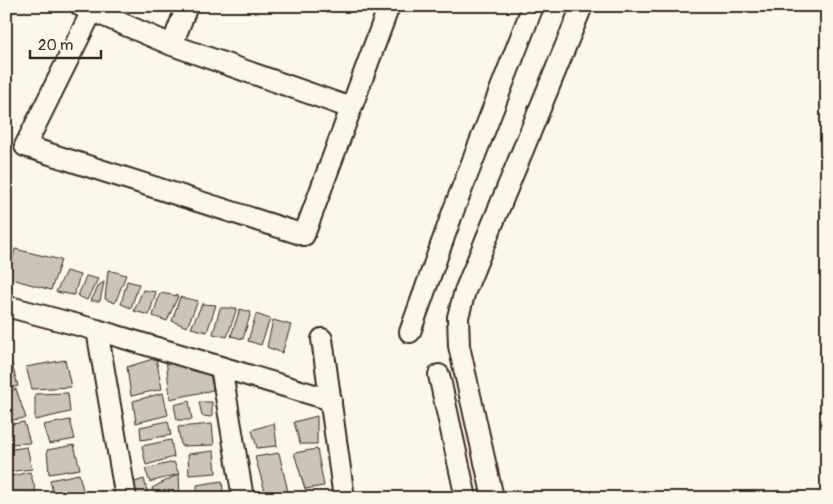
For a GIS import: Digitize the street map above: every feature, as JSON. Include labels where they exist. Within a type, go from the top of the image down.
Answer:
[{"type":"street","points":[[172,45],[187,6]]},
{"type":"street","points":[[351,108],[172,45],[86,8],[25,146],[304,235],[389,6]]},
{"type":"street","points":[[410,332],[454,210],[533,6]]},
{"type":"street","points":[[493,498],[459,346],[458,317],[465,291],[582,6]]},
{"type":"street","points":[[6,306],[97,330],[331,400]]},
{"type":"street","points":[[97,330],[126,498]]},
{"type":"street","points":[[322,339],[344,498]]},
{"type":"street","points":[[221,367],[244,498]]},
{"type":"street","points":[[439,375],[466,498]]},
{"type":"building","points":[[6,249],[11,249],[6,269]]},
{"type":"building","points":[[15,249],[61,260],[51,290],[8,278]]},
{"type":"building","points":[[108,270],[126,275],[115,303],[105,299]]},
{"type":"building","points":[[66,271],[80,275],[74,295],[56,292]]},
{"type":"building","points":[[86,276],[98,279],[87,300],[78,296]]},
{"type":"building","points":[[127,281],[139,284],[131,308],[121,304]]},
{"type":"building","points":[[104,282],[100,301],[91,301],[99,285]]},
{"type":"building","points":[[143,290],[156,292],[149,315],[134,311]]},
{"type":"building","points":[[160,293],[178,296],[167,321],[153,316]]},
{"type":"building","points":[[180,297],[198,301],[187,327],[172,321]]},
{"type":"building","points":[[202,304],[216,305],[207,332],[191,328]]},
{"type":"building","points":[[220,308],[237,308],[227,337],[213,334]]},
{"type":"building","points":[[240,309],[251,312],[243,339],[231,336]]},
{"type":"building","points":[[256,314],[270,319],[261,345],[248,341]]},
{"type":"building","points":[[273,320],[291,325],[282,353],[267,347]]},
{"type":"building","points":[[156,358],[162,389],[131,396],[127,367]]},
{"type":"building","points":[[166,358],[210,372],[213,390],[170,399]]},
{"type":"building","points":[[65,360],[71,387],[32,389],[26,367]]},
{"type":"building","points":[[11,361],[18,386],[6,389],[6,362]]},
{"type":"building","points":[[16,389],[26,418],[6,421],[6,393]]},
{"type":"building","points":[[68,393],[70,412],[35,420],[35,394]]},
{"type":"building","points":[[163,393],[168,415],[136,423],[133,401]]},
{"type":"building","points":[[189,401],[192,420],[177,420],[174,405]]},
{"type":"building","points":[[199,402],[212,402],[212,417],[202,416]]},
{"type":"building","points":[[317,416],[317,444],[300,444],[294,422]]},
{"type":"building","points":[[70,420],[75,439],[49,444],[43,425]]},
{"type":"building","points":[[168,421],[171,435],[141,440],[140,427]]},
{"type":"building","points":[[24,422],[30,443],[6,444],[6,425]]},
{"type":"building","points":[[274,423],[277,446],[257,448],[252,430]]},
{"type":"building","points":[[212,424],[214,445],[181,446],[178,427]]},
{"type":"building","points":[[171,440],[174,457],[146,465],[142,446]]},
{"type":"building","points":[[74,445],[80,469],[49,474],[47,450]]},
{"type":"building","points":[[27,447],[32,469],[7,472],[6,450]]},
{"type":"building","points":[[317,449],[324,486],[305,489],[294,453]]},
{"type":"building","points":[[214,451],[216,473],[189,475],[188,454]]},
{"type":"building","points":[[279,453],[289,496],[267,498],[255,457]]},
{"type":"building","points":[[174,462],[179,474],[150,482],[145,469]]},
{"type":"building","points":[[30,472],[36,492],[15,498],[6,498],[6,477]]},
{"type":"building","points":[[79,474],[84,494],[54,498],[50,480]]},
{"type":"building","points":[[179,474],[180,497],[155,498],[152,488]]},
{"type":"building","points":[[144,479],[149,498],[135,498],[132,483]]},
{"type":"building","points":[[222,481],[224,498],[197,498],[197,485]]}]
